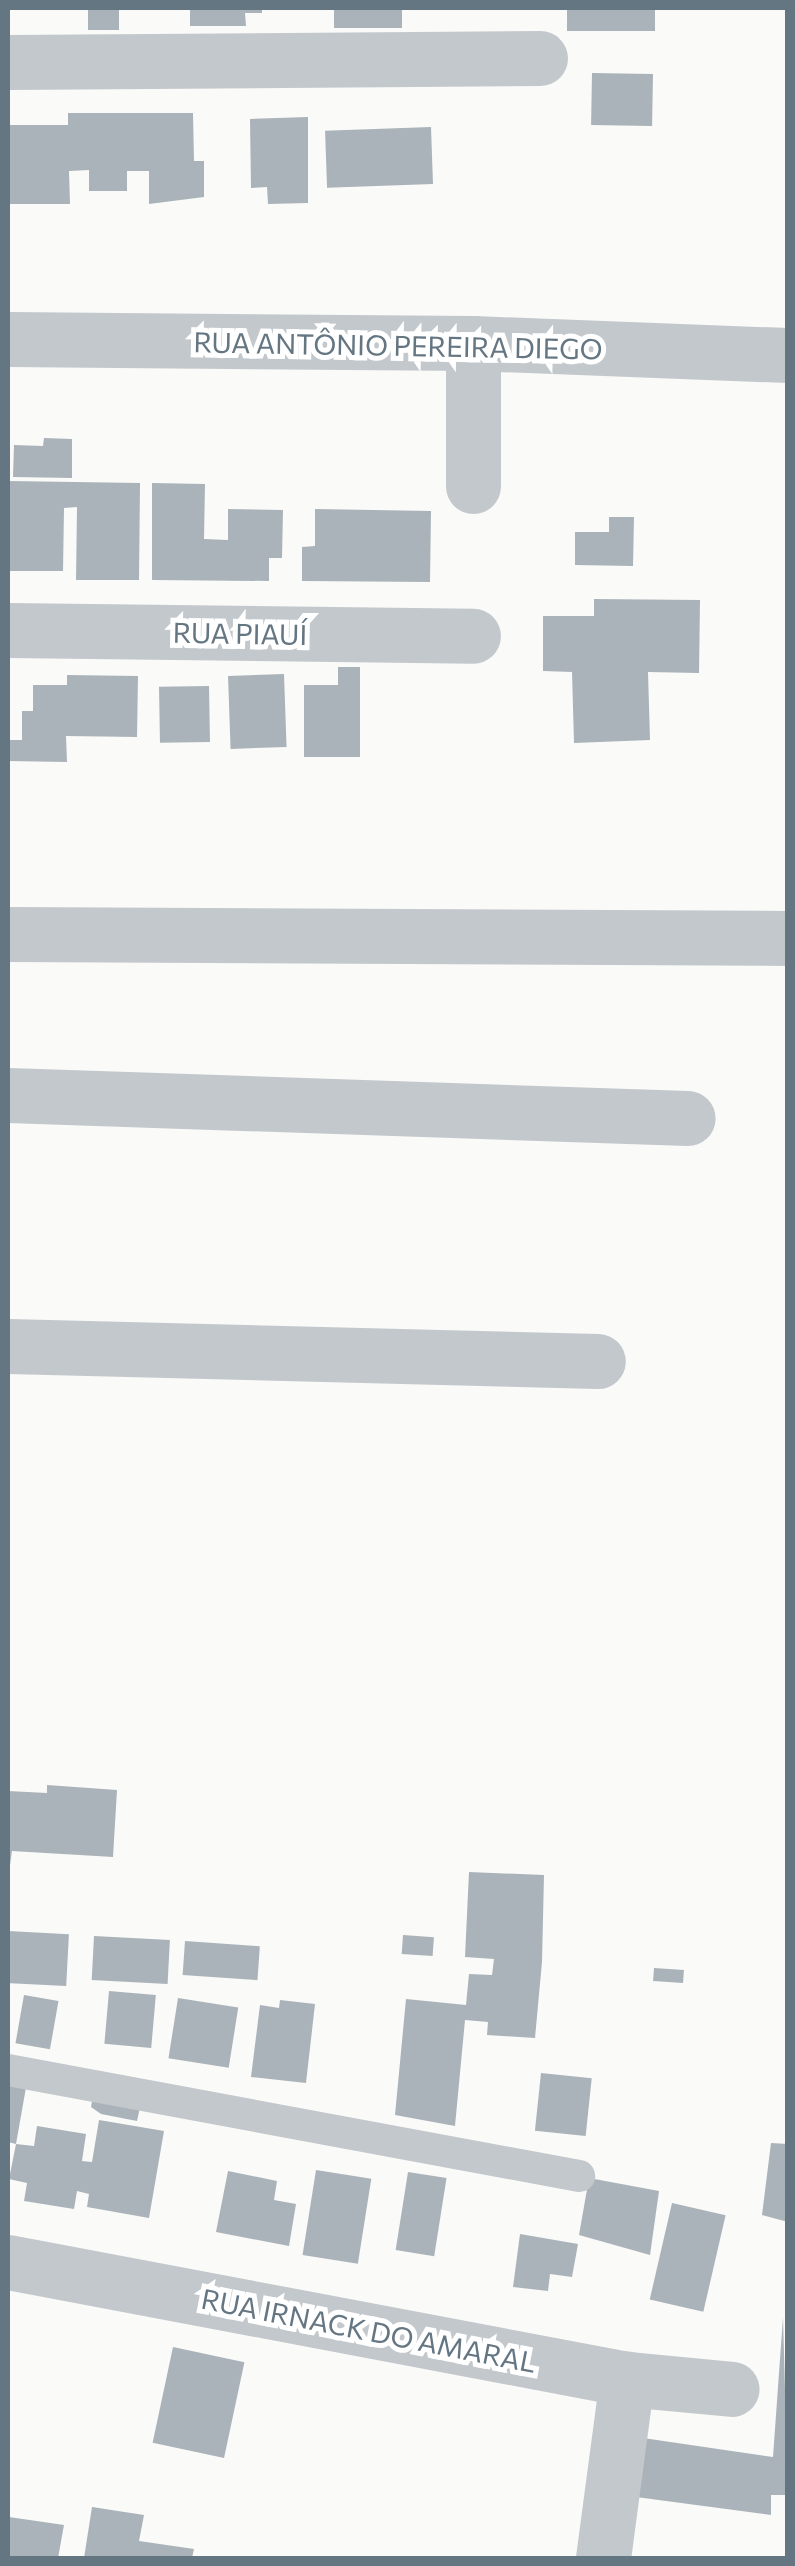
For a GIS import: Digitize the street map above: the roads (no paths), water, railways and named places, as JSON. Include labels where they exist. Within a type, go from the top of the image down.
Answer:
[{"type":"street","points":[[8,62],[540,58]]},
{"type":"street","name":"RUA ANTÔNIO PEREIRA DIEGO","points":[[8,339],[473,344],[788,355]]},
{"type":"street","points":[[473,344],[474,486]]},
{"type":"street","name":"RUA PIAUÍ","points":[[8,630],[474,636]]},
{"type":"street","points":[[8,934],[788,938]]},
{"type":"street","points":[[8,1095],[688,1118]]},
{"type":"street","points":[[8,1346],[598,1361]]},
{"type":"street","name":"RUA IRNACK DO AMARAL","points":[[8,2262],[628,2379],[732,2389]]},
{"type":"street","points":[[603,2558],[628,2379]]},
{"type":"lane","points":[[8,2070],[578,2176]]}]
